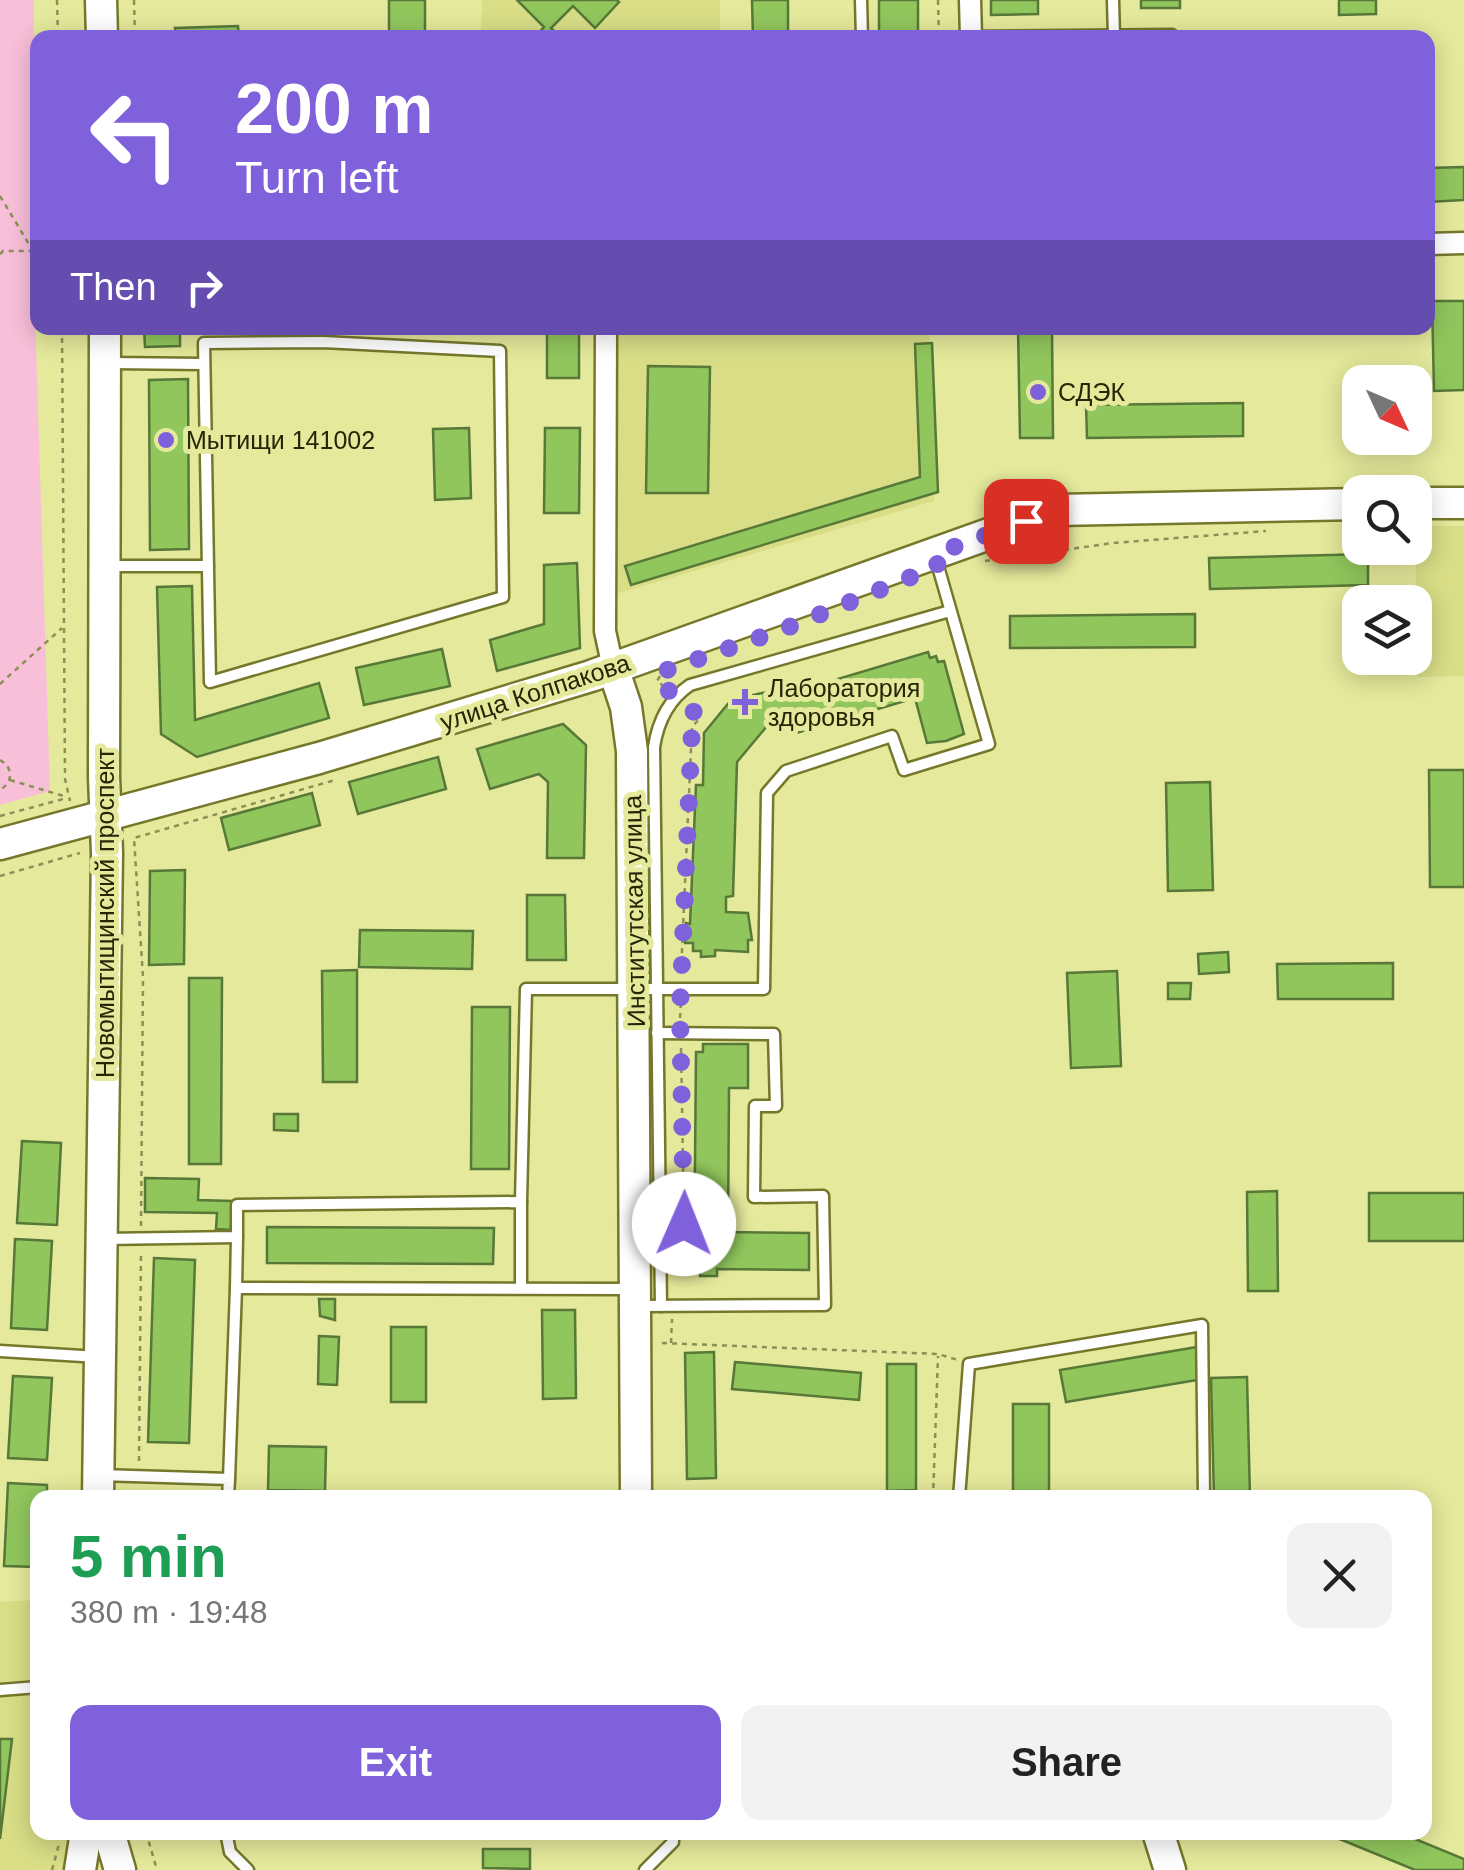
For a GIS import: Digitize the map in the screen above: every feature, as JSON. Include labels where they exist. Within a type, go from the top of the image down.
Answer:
[{"type":"street","points":[[101,0],[102,30]]},
{"type":"street","points":[[970,0],[971,30]]},
{"type":"street","points":[[1435,244],[1464,243]]},
{"type":"street","name":"Новомытищинский проспект","points":[[98,1486],[106,815],[105,335]]},
{"type":"street","name":"Институтская улица","points":[[606,335],[605,631],[626,707],[632,752],[646,988],[650,1302],[633,1342],[636,1490]]},
{"type":"street","points":[[1432,503],[1464,502]]},
{"type":"street","name":"улица Колпакова","points":[[0,844],[319,758],[613,668],[1056,510],[1342,504]]},
{"type":"street","points":[[74,1840],[80,1870]]},
{"type":"street","points":[[112,1840],[120,1870]]},
{"type":"street","points":[[1161,1840],[1170,1870]]},
{"type":"lane","points":[[861,0],[862,30]]},
{"type":"lane","points":[[1113,0],[1114,30]]},
{"type":"lane","points":[[323,335],[323,342]]},
{"type":"lane","points":[[204,342],[323,342],[500,350],[503,597],[210,682],[204,342]]},
{"type":"lane","points":[[105,363],[204,364]]},
{"type":"lane","points":[[521,1288],[526,989],[764,989],[767,793],[786,771],[892,736],[904,770],[989,744],[934,554]]},
{"type":"lane","points":[[106,566],[208,566]]},
{"type":"lane","points":[[650,1302],[657,1033],[646,988],[654,747],[660,721],[676,697],[700,682],[950,611]]},
{"type":"lane","points":[[236,1288],[521,1288],[650,1302],[825,1305],[823,1196],[754,1197],[755,1106],[776,1106],[774,1034],[657,1033]]},
{"type":"lane","points":[[228,1490],[237,1205],[521,1202]]},
{"type":"lane","points":[[103,1239],[237,1237]]},
{"type":"lane","points":[[960,1490],[968,1364],[1202,1325],[1206,1380],[1204,1490]]},
{"type":"lane","points":[[0,1351],[100,1357]]},
{"type":"lane","points":[[98,1486],[138,1476],[229,1479]]},
{"type":"lane","points":[[0,1690],[30,1688]]},
{"type":"lane","points":[[228,1840],[230,1852],[248,1870]]},
{"type":"lane","points":[[646,1870],[673,1840]]},
{"type":"path","points":[[57,0],[58,30]]},
{"type":"path","points":[[134,0],[134,30]]},
{"type":"path","points":[[938,0],[939,30]]},
{"type":"path","points":[[0,196],[30,242]]},
{"type":"path","points":[[1,250],[30,250]]},
{"type":"path","points":[[62,335],[69,797]]},
{"type":"path","points":[[974,562],[1113,543],[1272,530]]},
{"type":"path","points":[[0,684],[64,626]]},
{"type":"path","points":[[661,672],[657,681],[700,717],[692,727],[681,988],[684,1224],[668,1223]]},
{"type":"path","points":[[0,760],[8,766],[10,780]]},
{"type":"path","points":[[10,780],[69,797]]},
{"type":"path","points":[[0,790],[10,780]]},
{"type":"path","points":[[0,816],[69,797]]},
{"type":"path","points":[[134,838],[143,977],[138,1476]]},
{"type":"path","points":[[0,876],[82,852]]},
{"type":"path","points":[[650,1302],[671,1343]]},
{"type":"path","points":[[633,1342],[938,1354],[968,1364]]},
{"type":"path","points":[[934,1490],[938,1354]]},
{"type":"path","points":[[52,1870],[70,1840]]},
{"type":"path","points":[[148,1840],[157,1870]]},
{"type":"shaded area","points":[[0,0],[34,0],[34,30],[30,30],[30,335],[36,335],[50,791],[0,805]]},
{"type":"shaded area","points":[[482,0],[720,0],[720,30],[481,30]]},
{"type":"shaded area","points":[[614,335],[929,335],[934,501],[615,594]]},
{"type":"shaded area","points":[[1432,526],[1464,526],[1464,676],[1418,677],[1432,675],[1432,585],[1416,585],[1416,565],[1432,565]]},
{"type":"shaded area","points":[[30,1600],[30,1840],[71,1840],[66,1870],[0,1870],[0,1602]]},
{"type":"building","points":[[389,0],[425,0],[425,30],[389,30]]},
{"type":"building","points":[[517,0],[619,2],[595,28],[573,6],[553,30],[541,30],[544,27]]},
{"type":"building","points":[[752,0],[788,0],[788,30],[753,30]]},
{"type":"building","points":[[879,0],[918,0],[918,30],[879,30]]},
{"type":"building","points":[[991,0],[1038,0],[1038,14],[991,15]]},
{"type":"building","points":[[1141,0],[1180,0],[1180,8],[1141,8]]},
{"type":"building","points":[[1339,0],[1376,0],[1376,14],[1339,15]]},
{"type":"building","points":[[238,26],[238,30],[175,30]]},
{"type":"building","points":[[1464,167],[1464,200],[1435,202],[1435,168]]},
{"type":"building","points":[[1435,301],[1464,301],[1464,390],[1434,391]]},
{"type":"building","points":[[144,335],[180,335],[180,346],[145,347]]},
{"type":"building","points":[[547,335],[579,335],[579,378],[547,378]]},
{"type":"building","points":[[1018,335],[1052,335],[1053,438],[1020,438]]},
{"type":"building","points":[[932,343],[938,492],[631,585],[625,566],[920,477],[915,344]]},
{"type":"building","points":[[648,366],[710,367],[708,493],[646,493]]},
{"type":"building","points":[[188,379],[189,549],[150,550],[149,380]]},
{"type":"building","points":[[1243,403],[1243,436],[1087,438],[1086,405]]},
{"type":"building","points":[[469,428],[471,498],[435,500],[433,429]]},
{"type":"building","points":[[545,428],[580,428],[579,513],[544,513]]},
{"type":"building","points":[[1342,555],[1342,565],[1368,565],[1368,585],[1210,589],[1209,558]]},
{"type":"building","points":[[577,563],[580,648],[497,671],[490,640],[544,624],[544,565]]},
{"type":"building","points":[[192,586],[195,720],[319,683],[329,718],[197,757],[161,734],[157,587]]},
{"type":"building","points":[[1195,614],[1195,647],[1010,648],[1010,616]]},
{"type":"building","points":[[442,649],[450,686],[364,705],[356,668]]},
{"type":"building","points":[[928,652],[930,658],[936,656],[938,662],[944,661],[964,734],[927,743],[915,698],[793,734],[788,720],[767,726],[737,762],[733,896],[726,897],[726,912],[748,913],[752,940],[748,940],[748,952],[715,950],[715,956],[701,957],[701,951],[693,951],[693,943],[685,943],[686,923],[690,924],[696,785],[703,785],[704,733],[731,700],[766,692],[768,700]]},
{"type":"building","points":[[563,724],[586,745],[584,858],[547,858],[548,782],[539,774],[490,789],[477,749]]},
{"type":"building","points":[[438,757],[446,789],[358,814],[349,782]]},
{"type":"building","points":[[1429,770],[1464,770],[1464,887],[1430,887]]},
{"type":"building","points":[[1210,782],[1213,890],[1168,891],[1166,783]]},
{"type":"building","points":[[312,793],[320,825],[229,850],[221,818]]},
{"type":"building","points":[[185,870],[184,964],[149,965],[150,871]]},
{"type":"building","points":[[527,895],[565,895],[566,960],[527,960]]},
{"type":"building","points":[[360,930],[473,931],[472,969],[359,967]]},
{"type":"building","points":[[1228,952],[1229,972],[1199,974],[1198,954]]},
{"type":"building","points":[[1393,963],[1393,999],[1278,999],[1277,964]]},
{"type":"building","points":[[357,970],[357,1082],[323,1082],[322,971]]},
{"type":"building","points":[[1117,971],[1121,1066],[1071,1068],[1067,973]]},
{"type":"building","points":[[189,978],[222,978],[221,1164],[189,1164]]},
{"type":"building","points":[[1168,983],[1191,983],[1190,999],[1168,999]]},
{"type":"building","points":[[472,1007],[510,1007],[509,1169],[471,1169]]},
{"type":"building","points":[[703,1044],[748,1044],[748,1088],[729,1088],[728,1232],[809,1233],[809,1270],[717,1269],[717,1276],[700,1276],[700,1270],[694,1270],[696,1052],[703,1052]]},
{"type":"building","points":[[274,1114],[298,1114],[298,1131],[274,1130]]},
{"type":"building","points":[[22,1141],[61,1143],[57,1225],[17,1223]]},
{"type":"building","points":[[145,1178],[199,1179],[198,1200],[232,1201],[231,1230],[216,1229],[217,1213],[145,1212]]},
{"type":"building","points":[[1277,1191],[1278,1291],[1248,1291],[1247,1192]]},
{"type":"building","points":[[1369,1193],[1464,1193],[1464,1241],[1369,1241]]},
{"type":"building","points":[[267,1227],[494,1228],[493,1264],[267,1263]]},
{"type":"building","points":[[15,1239],[52,1241],[47,1330],[11,1328]]},
{"type":"building","points":[[154,1258],[195,1260],[189,1443],[148,1442]]},
{"type":"building","points":[[319,1299],[335,1299],[335,1320],[320,1316]]},
{"type":"building","points":[[542,1310],[575,1310],[576,1398],[543,1399]]},
{"type":"building","points":[[391,1327],[426,1327],[426,1402],[391,1402]]},
{"type":"building","points":[[319,1336],[339,1337],[337,1385],[318,1384]]},
{"type":"building","points":[[1197,1347],[1203,1379],[1066,1402],[1060,1370]]},
{"type":"building","points":[[714,1352],[716,1478],[687,1479],[685,1353]]},
{"type":"building","points":[[735,1362],[861,1373],[859,1400],[732,1389]]},
{"type":"building","points":[[887,1364],[916,1364],[916,1490],[887,1490]]},
{"type":"building","points":[[13,1376],[52,1378],[47,1460],[8,1458]]},
{"type":"building","points":[[1247,1377],[1250,1490],[1214,1490],[1211,1378]]},
{"type":"building","points":[[1013,1404],[1049,1404],[1049,1490],[1013,1490]]},
{"type":"building","points":[[269,1446],[326,1447],[325,1490],[268,1490]]},
{"type":"building","points":[[8,1483],[47,1485],[47,1490],[30,1490],[30,1567],[4,1566]]},
{"type":"building","points":[[0,1739],[12,1739],[0,1839]]},
{"type":"building","points":[[1342,1840],[1418,1840],[1464,1859],[1464,1870],[1415,1870]]},
{"type":"building","points":[[483,1849],[530,1849],[530,1869],[483,1868]]},
{"type":"place","name":"СДЭК","points":[[1038,392]]},
{"type":"place","name":"Мытищи 141002","points":[[166,440]]},
{"type":"place","name":"Лаборатория здоровья","points":[[745,702]]},
{"type":"route","points":[[684,1224],[680,1033],[683,921],[692,727],[700,717],[657,681],[661,672],[839,608],[938,566],[934,554],[1026,521]]}]
